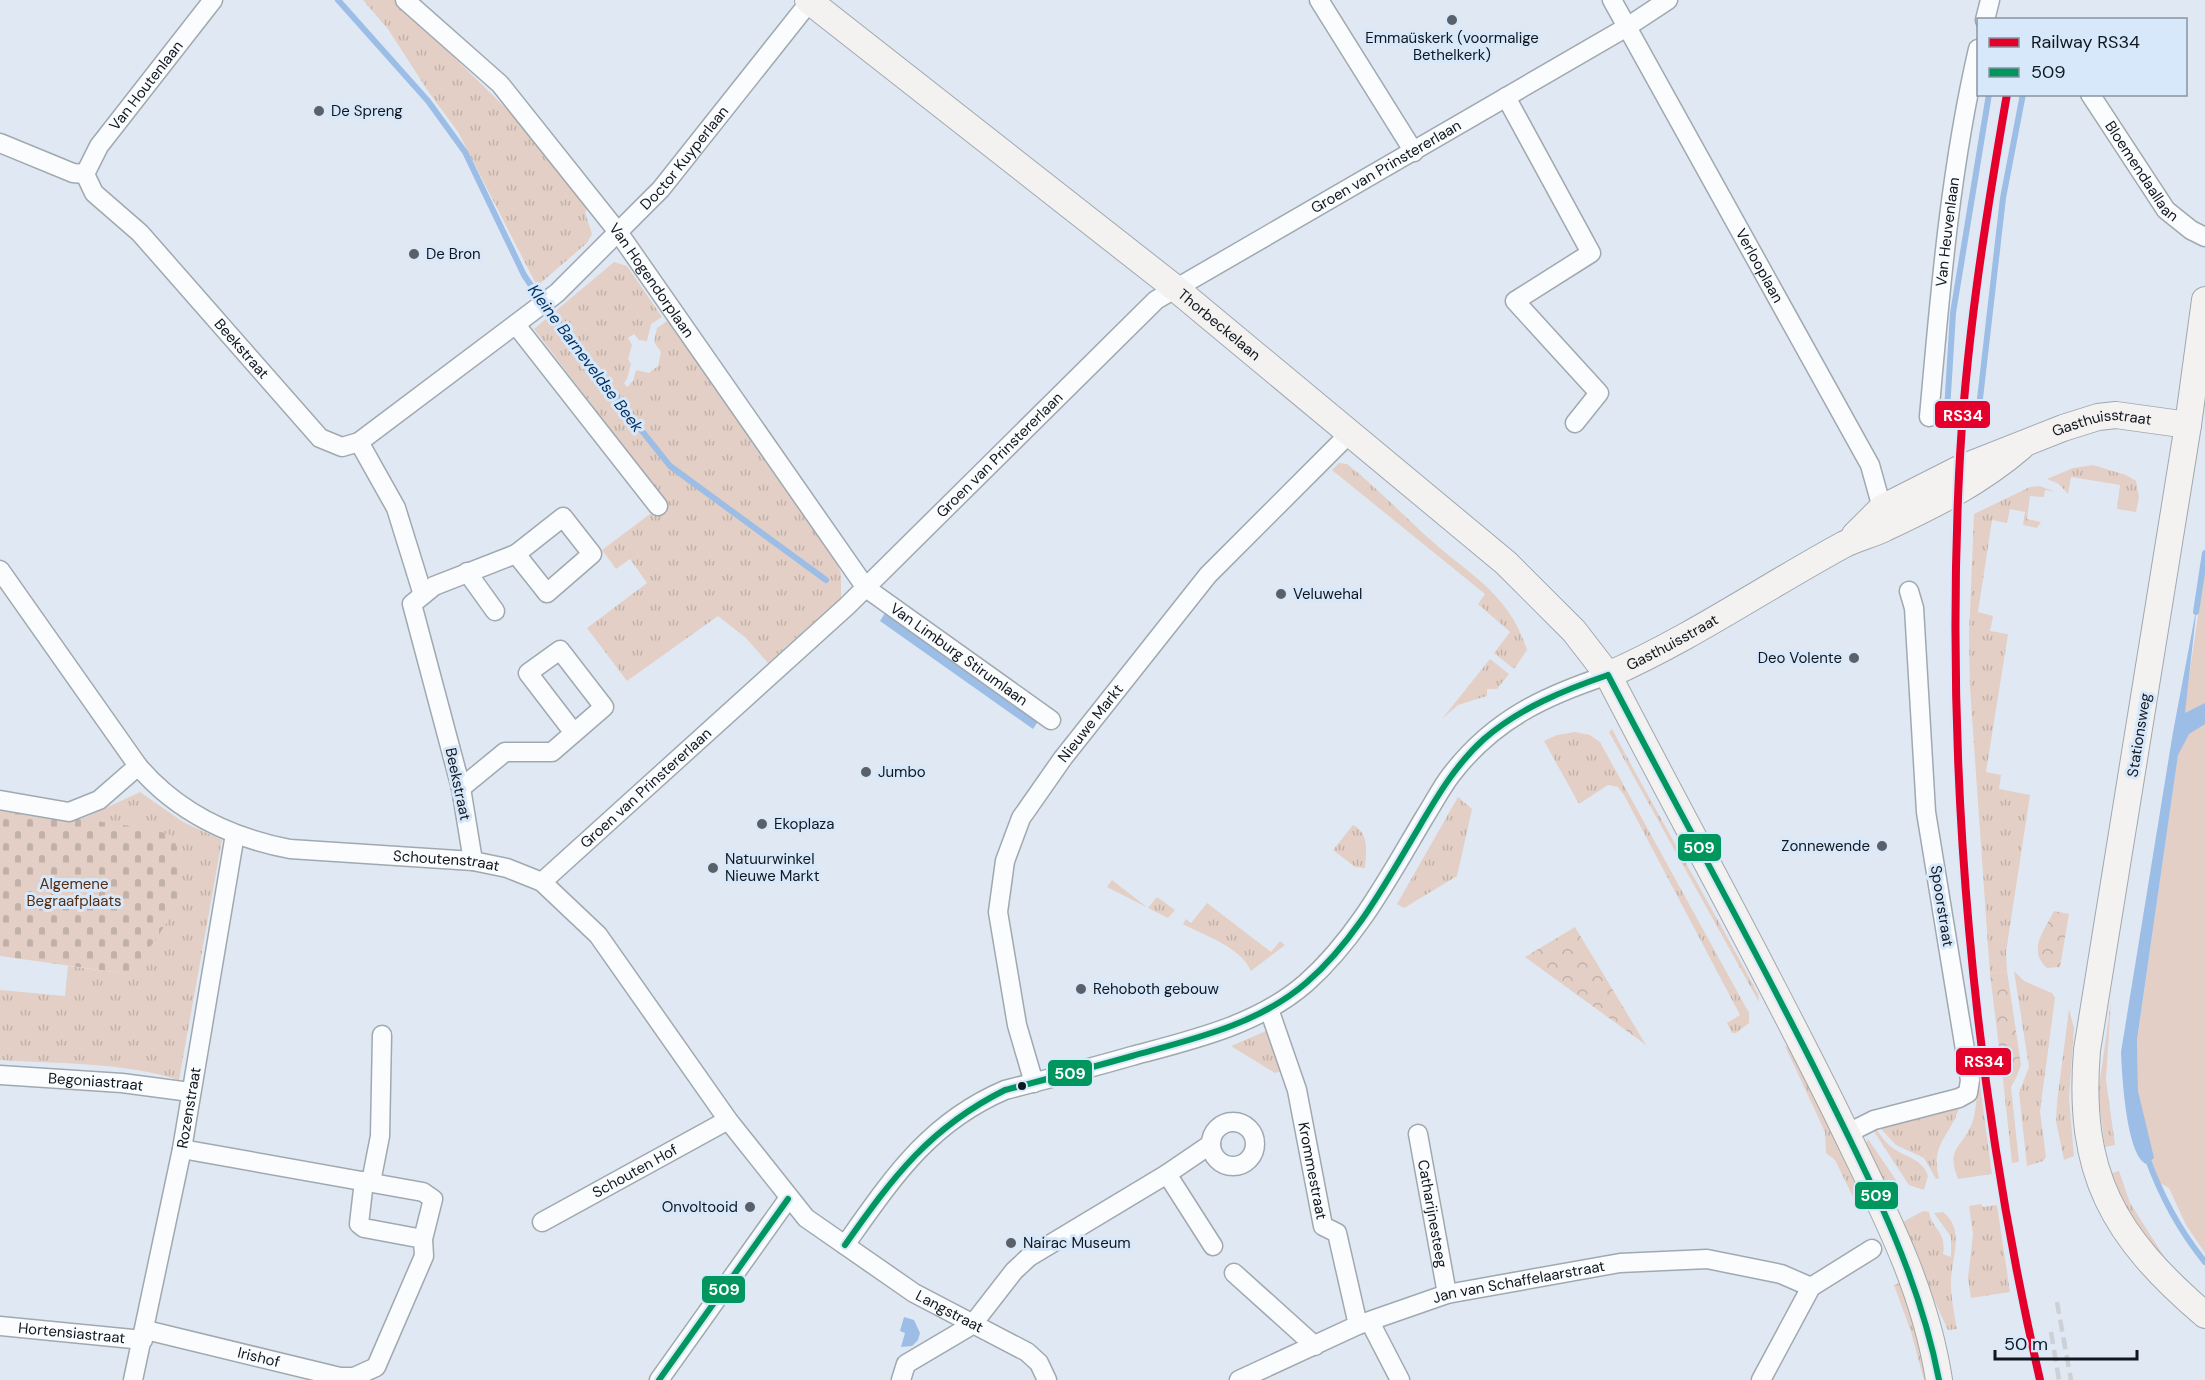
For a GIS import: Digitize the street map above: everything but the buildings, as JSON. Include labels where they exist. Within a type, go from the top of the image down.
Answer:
[{"type":"main road","name":"Thorbeckelaan","points":[[809,1],[1175,288],[1506,563],[1574,631],[1608,675],[1789,1016],[1915,1282],[1926,1312],[1940,1380]]},
{"type":"main road","name":"Stationsweg","points":[[2205,300],[2188,425],[2087,1050],[2085,1113],[2096,1169],[2119,1220],[2135,1246],[2154,1268],[2205,1315]]},
{"type":"main road","name":"Gasthuisstraat","points":[[1846,543],[1882,508],[1986,456],[2020,447],[2063,428],[2098,417],[2134,416],[2188,425]]},
{"type":"main road","name":"Gasthuisstraat","points":[[1608,675],[1651,656],[1846,543],[1882,530],[1958,492],[1990,473],[2020,447]]},
{"type":"street","name":"Van Houtenlaan","points":[[85,174],[99,146],[213,0]]},
{"type":"street","name":"Van Hogendorplaan","points":[[405,0],[500,84],[618,232],[866,588]]},
{"type":"street","points":[[1319,0],[1414,152]]},
{"type":"street","name":"Verlooplaan","points":[[1612,0],[1870,465],[1882,508]]},
{"type":"street","name":"Groen van Prinstererlaan","points":[[542,882],[866,588],[1156,300],[1414,152],[1627,27],[1668,0]]},
{"type":"street","points":[[1986,18],[1990,0]]},
{"type":"street","name":"Doctor Kuyperlaan","points":[[359,442],[557,293],[661,189],[809,1]]},
{"type":"street","name":"Van Heuvenlaan","points":[[1929,417],[1943,255],[1959,144],[1977,54]]},
{"type":"street","name":"Bloemendaallaan","points":[[2091,96],[2166,210],[2191,230],[2205,237]]},
{"type":"street","points":[[1506,97],[1591,253],[1515,301],[1599,393],[1575,423]]},
{"type":"street","points":[[0,143],[73,173],[85,174]]},
{"type":"street","name":"Beekstraat","points":[[85,174],[94,193],[140,233],[320,438],[342,447],[359,442],[396,508],[461,788],[473,861]]},
{"type":"street","points":[[519,323],[658,506]]},
{"type":"street","name":"Nieuwe Markt","points":[[1034,1083],[1017,1025],[998,912],[1005,861],[1015,830],[1063,758],[1208,575],[1350,433]]},
{"type":"street","points":[[418,600],[434,586],[516,554]]},
{"type":"street","name":"Schoutenstraat","points":[[0,570],[138,766],[149,780],[189,812],[235,834],[290,849],[473,861],[507,868],[542,882],[598,935],[728,1120],[788,1198],[806,1218],[845,1245]]},
{"type":"street","points":[[467,572],[495,610]]},
{"type":"street","name":"Van Limburg Stirumlaan","points":[[866,588],[1051,720]]},
{"type":"street","name":"Spoorstraat","points":[[1846,1134],[1874,1120],[1959,1098],[1968,1093],[1970,1080],[1926,813],[1914,608],[1909,591]]},
{"type":"street","points":[[461,788],[505,752],[552,752],[574,733],[604,707],[560,650],[528,673],[574,733]]},
{"type":"street","name":"Gasthuisstraat","points":[[845,1245],[902,1165],[934,1134],[981,1100],[1219,1031],[1269,1009],[1306,983],[1345,942],[1370,907],[1450,776],[1474,749],[1507,721],[1554,693],[1608,675]]},
{"type":"street","points":[[0,800],[69,812],[99,801],[138,766]]},
{"type":"street","name":"Rozenstraat","points":[[133,1380],[182,1149],[235,834]]},
{"type":"street","name":"Krommestraat","points":[[1269,1009],[1297,1090],[1323,1226],[1337,1233],[1364,1324]]},
{"type":"street","points":[[382,1035],[381,1136],[367,1181],[359,1224],[364,1228],[423,1239]]},
{"type":"street","name":"Begoniastraat","points":[[0,1076],[122,1083],[190,1092]]},
{"type":"street","name":"Schouten Hof","points":[[542,1222],[728,1120]]},
{"type":"street","name":"Catharijnesteeg","points":[[1418,1134],[1447,1294]]},
{"type":"street","points":[[901,1380],[906,1364],[972,1325],[1022,1263],[1167,1174],[1211,1144]]},
{"type":"street","name":"Irishof","points":[[144,1335],[340,1377],[354,1377],[376,1367],[423,1263],[423,1239],[433,1199],[423,1192],[182,1149]]},
{"type":"street","points":[[1167,1174],[1213,1246]]},
{"type":"street","points":[[659,1380],[788,1198]]},
{"type":"street","name":"Langstraat","points":[[845,1245],[914,1293],[1034,1357],[1043,1369],[1047,1380]]},
{"type":"street","points":[[1761,1380],[1812,1287],[1872,1249]]},
{"type":"street","name":"Jan van Schaffelaarstraat","points":[[1239,1380],[1364,1324],[1447,1294],[1620,1263],[1707,1259],[1781,1274],[1812,1287]]},
{"type":"street","points":[[1234,1273],[1315,1346]]},
{"type":"street","points":[[1364,1324],[1400,1380]]},
{"type":"street","name":"Hortensiastraat","points":[[0,1326],[144,1335]]},
{"type":"green space","points":[[363,0],[395,0],[405,9],[526,128],[589,208],[585,212],[592,234],[587,243],[537,286],[458,132],[388,29]]},
{"type":"green space","points":[[614,262],[627,266],[662,317],[651,324],[647,341],[639,340],[634,334],[628,338],[632,345],[628,359],[631,364],[624,383],[627,387],[633,381],[636,370],[649,373],[658,366],[661,352],[654,342],[657,328],[670,319],[831,550],[841,573],[841,598],[768,663],[746,638],[718,616],[627,681],[587,628],[647,583],[630,559],[616,569],[602,550],[666,502],[534,329]]},
{"type":"green space","points":[[1339,463],[1347,464],[1357,472],[1498,598],[1519,630],[1527,650],[1514,669],[1494,653],[1510,632],[1478,604],[1485,594],[1332,470]]},
{"type":"green space","points":[[2093,465],[2126,475],[2136,481],[2139,497],[2136,512],[2117,509],[2120,485],[2071,477],[2068,494],[2059,484],[2047,479],[2073,468]]},
{"type":"green space","points":[[2040,486],[2055,492],[2045,490],[2044,497],[2030,496],[2027,519],[2041,522],[2037,528],[2023,525],[2025,512],[2010,509],[2007,523],[1992,520],[1978,612],[1993,616],[1990,631],[2008,634],[1986,772],[2001,775],[1999,789],[2030,795],[2006,952],[2007,971],[1990,974],[1970,688],[1969,635],[1974,514],[2030,487]]},
{"type":"green space","points":[[2205,566],[2205,1253],[2186,1225],[2169,1188],[2160,1183],[2152,1162],[2138,1091],[2137,1041]]},
{"type":"green space","points":[[1490,659],[1509,674],[1497,689],[1487,689],[1487,696],[1458,705],[1442,719]]},
{"type":"green space","points":[[1612,729],[1758,994],[1759,1002],[1609,732]]},
{"type":"green space","points":[[1575,732],[1590,735],[1600,742],[1749,1013],[1749,1023],[1736,1033],[1732,1033],[1727,1023],[1740,1015],[1624,795],[1618,787],[1608,785],[1579,804],[1544,741],[1557,735]]},
{"type":"green space","points":[[140,792],[183,822],[222,840],[179,1080],[158,1074],[113,1067],[0,1060],[0,990],[65,996],[68,966],[128,974],[111,824],[82,819]]},
{"type":"green space","points":[[1458,797],[1472,809],[1457,876],[1404,908],[1397,904]]},
{"type":"green space","name":"Algemene Begraafplaats","points":[[0,807],[151,829],[171,835],[179,854],[182,873],[180,892],[164,927],[128,974],[0,956]]},
{"type":"green space","points":[[1353,825],[1365,838],[1365,868],[1355,867],[1333,850]]},
{"type":"green space","points":[[1112,880],[1147,908],[1107,887]]},
{"type":"green space","points":[[1157,897],[1175,910],[1168,918],[1148,908]]},
{"type":"green space","points":[[1207,903],[1271,952],[1280,941],[1285,945],[1251,971],[1239,955],[1231,949],[1183,924],[1186,919],[1191,923]]},
{"type":"green space","points":[[2054,911],[2069,914],[2060,967],[2047,968],[2038,954],[2038,947],[2042,933]]},
{"type":"green space","points":[[1575,927],[1646,1045],[1525,957]]},
{"type":"green space","points":[[2007,971],[2021,1065],[2016,1078],[2003,1079],[1990,974]]},
{"type":"green space","points":[[2014,971],[2024,981],[2052,993],[2055,998],[2040,1111],[2046,1157],[2043,1161],[2027,1166],[2019,1093],[2029,1067]]},
{"type":"green space","points":[[2111,1001],[2106,1080],[2115,1145],[2105,1147],[2098,1095]]},
{"type":"green space","points":[[2069,1009],[2074,1028],[2069,1099],[2074,1156],[2064,1160],[2056,1121]]},
{"type":"green space","points":[[1266,1031],[1282,1071],[1275,1073],[1231,1046]]},
{"type":"green space","points":[[1785,1046],[1790,1047],[1870,1206],[1858,1207],[1835,1160],[1826,1153],[1825,1132]]},
{"type":"green space","points":[[2016,1078],[2011,1087],[2019,1162],[2012,1163],[2003,1079]]},
{"type":"green space","points":[[1980,1085],[1992,1174],[1958,1179],[1954,1168],[1954,1154],[1972,1123]]},
{"type":"green space","points":[[1959,1108],[1939,1149],[1937,1166],[1939,1178],[1936,1179],[1924,1158],[1896,1145],[1880,1128]]},
{"type":"green space","points":[[1876,1129],[1890,1146],[1923,1166],[1928,1176],[1924,1190],[1909,1185],[1875,1133]]},
{"type":"green space","points":[[1868,1139],[1900,1186],[1898,1192],[1887,1198],[1865,1148]]},
{"type":"green space","points":[[2119,1171],[2130,1203],[2167,1261],[2205,1298],[2162,1263],[2125,1207],[2112,1173]]},
{"type":"green space","points":[[1981,1204],[1983,1207],[1997,1205],[2010,1292],[1971,1298],[1968,1278],[1973,1234],[1969,1206]]},
{"type":"green space","points":[[1923,1211],[1929,1212],[1941,1235],[1944,1246],[1943,1254],[1951,1257],[1951,1237],[1934,1213],[1943,1212],[1954,1227],[1956,1245],[1951,1288],[1957,1329],[1948,1330],[1899,1224]]},
{"type":"green space","points":[[1904,1281],[1929,1379],[1924,1380],[1911,1332],[1894,1285]]},
{"type":"water","points":[[2197,605],[2185,713],[2205,703],[2205,724],[2189,734],[2178,755],[2137,1040],[2138,1091],[2154,1158],[2146,1164],[2139,1157],[2130,1130],[2126,1112],[2121,1052],[2173,732]]},
{"type":"water","points":[[885,613],[1039,720],[1033,729],[880,621]]},
{"type":"water","points":[[904,1317],[914,1320],[920,1333],[918,1340],[912,1346],[901,1347],[905,1333],[900,1331]]},
{"type":"waterway","name":"Kleine Barneveldse Beek","points":[[338,0],[428,101],[465,152],[524,275],[562,331],[670,466],[826,580]]},
{"type":"waterway","points":[[1947,410],[1953,313],[1989,96]]},
{"type":"waterway","points":[[1978,416],[2003,198],[2023,96]]},
{"type":"waterway","points":[[2196,612],[2205,553]]},
{"type":"waterway","points":[[2147,1157],[2172,1212],[2187,1238],[2205,1262]]},
{"type":"railway","points":[[2057,1302],[2071,1380]]},
{"type":"railway","points":[[2051,1332],[2059,1380]]},
{"type":"rail line","name":"RS34","points":[[2007,96],[1977,284],[1966,379],[1959,475],[1956,702],[1969,930],[1981,1045],[1997,1158],[2040,1380]]},
{"type":"transit line","name":"509","points":[[1608,675],[1792,1023],[1872,1185],[1918,1300],[1939,1380]]},
{"type":"transit line","name":"509","points":[[845,1245],[880,1197],[915,1156],[934,1138],[978,1105],[1005,1090],[1224,1029],[1267,1010],[1306,983],[1353,932],[1446,784],[1473,749],[1498,728],[1527,709],[1608,675]]},
{"type":"transit line","name":"509","points":[[659,1380],[788,1199]]},
{"type":"place","name":"Emmaüskerk (voormalige Bethelkerk)","points":[[1452,20]]},
{"type":"place","name":"De Spreng","points":[[319,111]]},
{"type":"place","name":"De Bron","points":[[414,254]]},
{"type":"place","name":"Veluwehal","points":[[1281,594]]},
{"type":"place","name":"Deo Volente","points":[[1854,658]]},
{"type":"place","name":"Jumbo","points":[[866,772]]},
{"type":"place","name":"Ekoplaza","points":[[762,824]]},
{"type":"place","name":"Zonnewende","points":[[1882,846]]},
{"type":"place","name":"Natuurwinkel Nieuwe Markt","points":[[713,868]]},
{"type":"place","name":"Rehoboth gebouw","points":[[1081,989]]},
{"type":"place","name":"Onvoltooid","points":[[750,1207]]},
{"type":"place","name":"Nairac Museum","points":[[1011,1243]]}]
